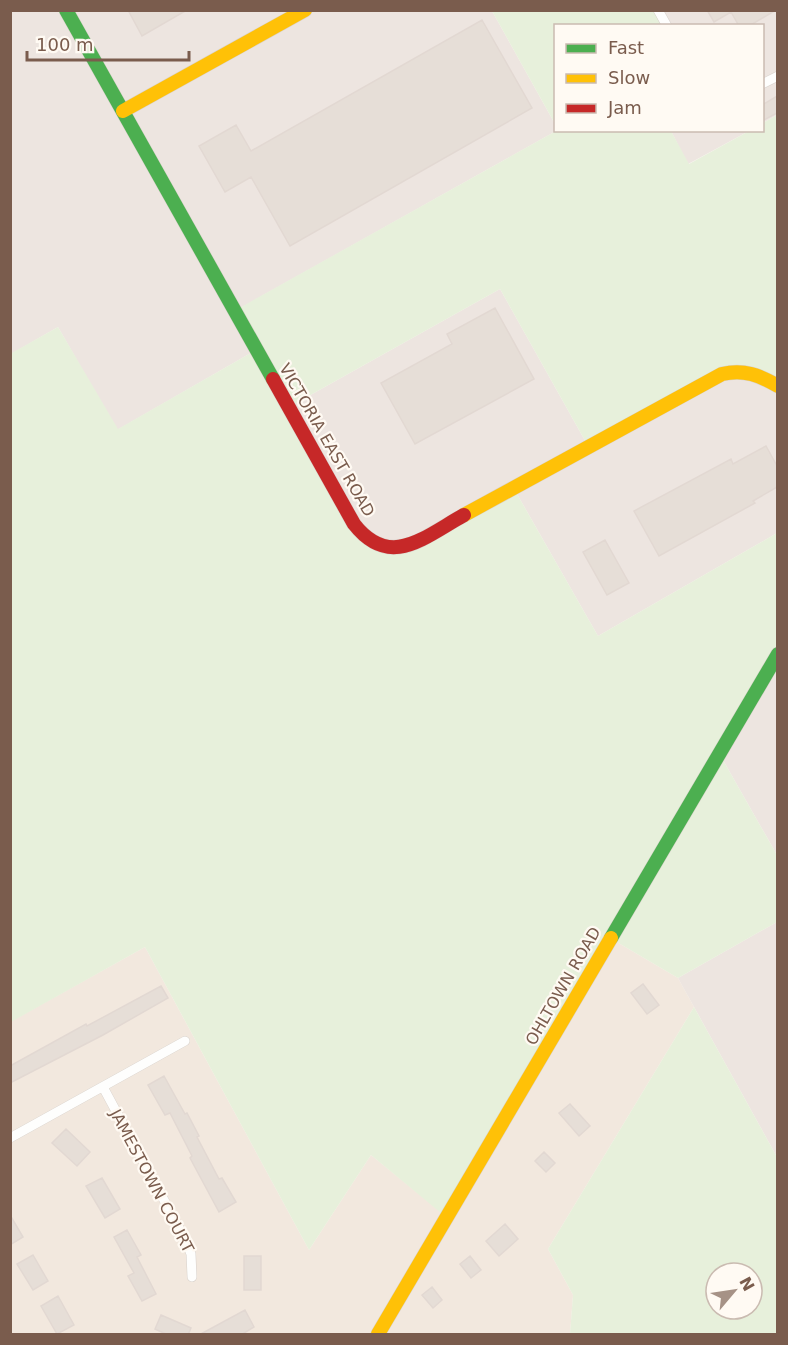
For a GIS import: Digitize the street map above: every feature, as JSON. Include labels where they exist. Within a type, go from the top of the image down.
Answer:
[{"type":"street","name":"VICTORIA EAST ROAD","points":[[66,10],[354,524],[363,536],[377,546],[397,548],[413,543],[722,374],[744,371],[755,373],[777,386]]},
{"type":"street","points":[[123,111],[305,10]]},
{"type":"street","points":[[658,10],[666,24]]},
{"type":"street","name":"OHLTOWN ROAD","points":[[378,1335],[777,654]]},
{"type":"street","points":[[10,1138],[185,1041]]},
{"type":"street","name":"JAMESTOWN COURT","points":[[103,1087],[186,1239],[193,1263],[192,1277]]},
{"type":"shaded area","points":[[11,11],[492,11],[554,122],[554,132],[235,311],[256,350],[117,430],[58,327],[11,354]]},
{"type":"shaded area","points":[[658,11],[777,11],[777,115],[764,122],[764,24],[666,24]]},
{"type":"shaded area","points":[[672,132],[747,132],[688,164]]},
{"type":"shaded area","points":[[500,289],[588,446],[722,374],[777,386],[777,533],[598,636],[513,487],[413,543],[369,541],[289,407]]},
{"type":"shaded area","points":[[777,654],[777,855],[719,753]]},
{"type":"shaded area","points":[[777,922],[777,1157],[678,978]]},
{"type":"shaded area","points":[[610,938],[678,978],[694,1007],[548,1249],[573,1295],[570,1334],[11,1334],[10,1022],[145,947],[309,1250],[371,1155],[447,1217]]},
{"type":"green space","points":[[492,11],[658,11],[666,24],[554,24],[554,122]]},
{"type":"green space","points":[[777,115],[777,386],[733,371],[588,446],[500,289],[289,407],[363,535],[397,548],[513,487],[598,636],[777,533],[777,654],[719,753],[777,855],[777,922],[678,978],[610,938],[447,1218],[371,1155],[309,1250],[145,947],[11,1022],[10,354],[58,327],[118,429],[256,350],[234,311],[554,132],[672,132],[689,164],[747,132],[764,132],[764,122]]},
{"type":"green space","points":[[694,1007],[777,1157],[777,1334],[570,1334],[573,1295],[548,1249]]},
{"type":"building","points":[[128,10],[187,10],[142,36]]},
{"type":"building","points":[[707,10],[776,10],[752,24],[738,24],[731,12],[714,22]]},
{"type":"building","points":[[482,20],[532,108],[290,246],[251,177],[225,192],[199,146],[236,125],[251,151]]},
{"type":"building","points":[[777,96],[777,113],[764,120],[764,104]]},
{"type":"building","points":[[495,308],[534,379],[415,444],[381,383],[452,344],[447,334]]},
{"type":"building","points":[[766,446],[777,466],[777,487],[753,501],[755,503],[659,556],[634,511],[731,459],[733,464]]},
{"type":"building","points":[[605,540],[629,583],[607,595],[583,552]]},
{"type":"building","points":[[643,984],[659,1005],[647,1014],[631,993]]},
{"type":"building","points":[[161,986],[168,998],[10,1083],[10,1066]]},
{"type":"building","points":[[164,1076],[185,1114],[187,1113],[219,1179],[222,1178],[236,1202],[219,1212],[190,1158],[192,1156],[170,1113],[165,1115],[148,1085]]},
{"type":"building","points":[[570,1104],[590,1126],[579,1136],[559,1113]]},
{"type":"building","points":[[66,1129],[90,1152],[77,1166],[52,1143]]},
{"type":"building","points":[[544,1152],[555,1163],[546,1172],[535,1161]]},
{"type":"building","points":[[102,1178],[120,1209],[105,1218],[86,1186]]},
{"type":"building","points":[[10,1215],[23,1237],[10,1245]]},
{"type":"building","points":[[505,1224],[518,1239],[499,1256],[486,1241]]},
{"type":"building","points":[[127,1230],[141,1255],[137,1257],[156,1294],[142,1301],[128,1276],[134,1273],[114,1237]]},
{"type":"building","points":[[33,1255],[48,1281],[33,1290],[17,1264]]},
{"type":"building","points":[[244,1256],[261,1256],[261,1290],[244,1290]]},
{"type":"building","points":[[470,1256],[481,1270],[471,1278],[460,1264]]},
{"type":"building","points":[[432,1287],[442,1300],[433,1308],[422,1295]]},
{"type":"building","points":[[58,1296],[74,1325],[57,1334],[41,1306]]},
{"type":"building","points":[[245,1310],[254,1327],[241,1335],[199,1335]]},
{"type":"building","points":[[161,1315],[191,1328],[188,1335],[168,1335],[155,1329]]},
{"type":"traffic: fast","points":[[66,10],[273,379]]},
{"type":"traffic: fast","points":[[611,938],[778,654]]},
{"type":"traffic: slow","points":[[123,111],[305,10]]},
{"type":"traffic: slow","points":[[464,515],[722,374],[737,372],[751,374],[778,386]]},
{"type":"traffic: slow","points":[[378,1334],[611,938]]},
{"type":"traffic: jam","points":[[273,379],[354,524],[367,538],[381,545],[394,547],[408,545],[464,515]]}]
